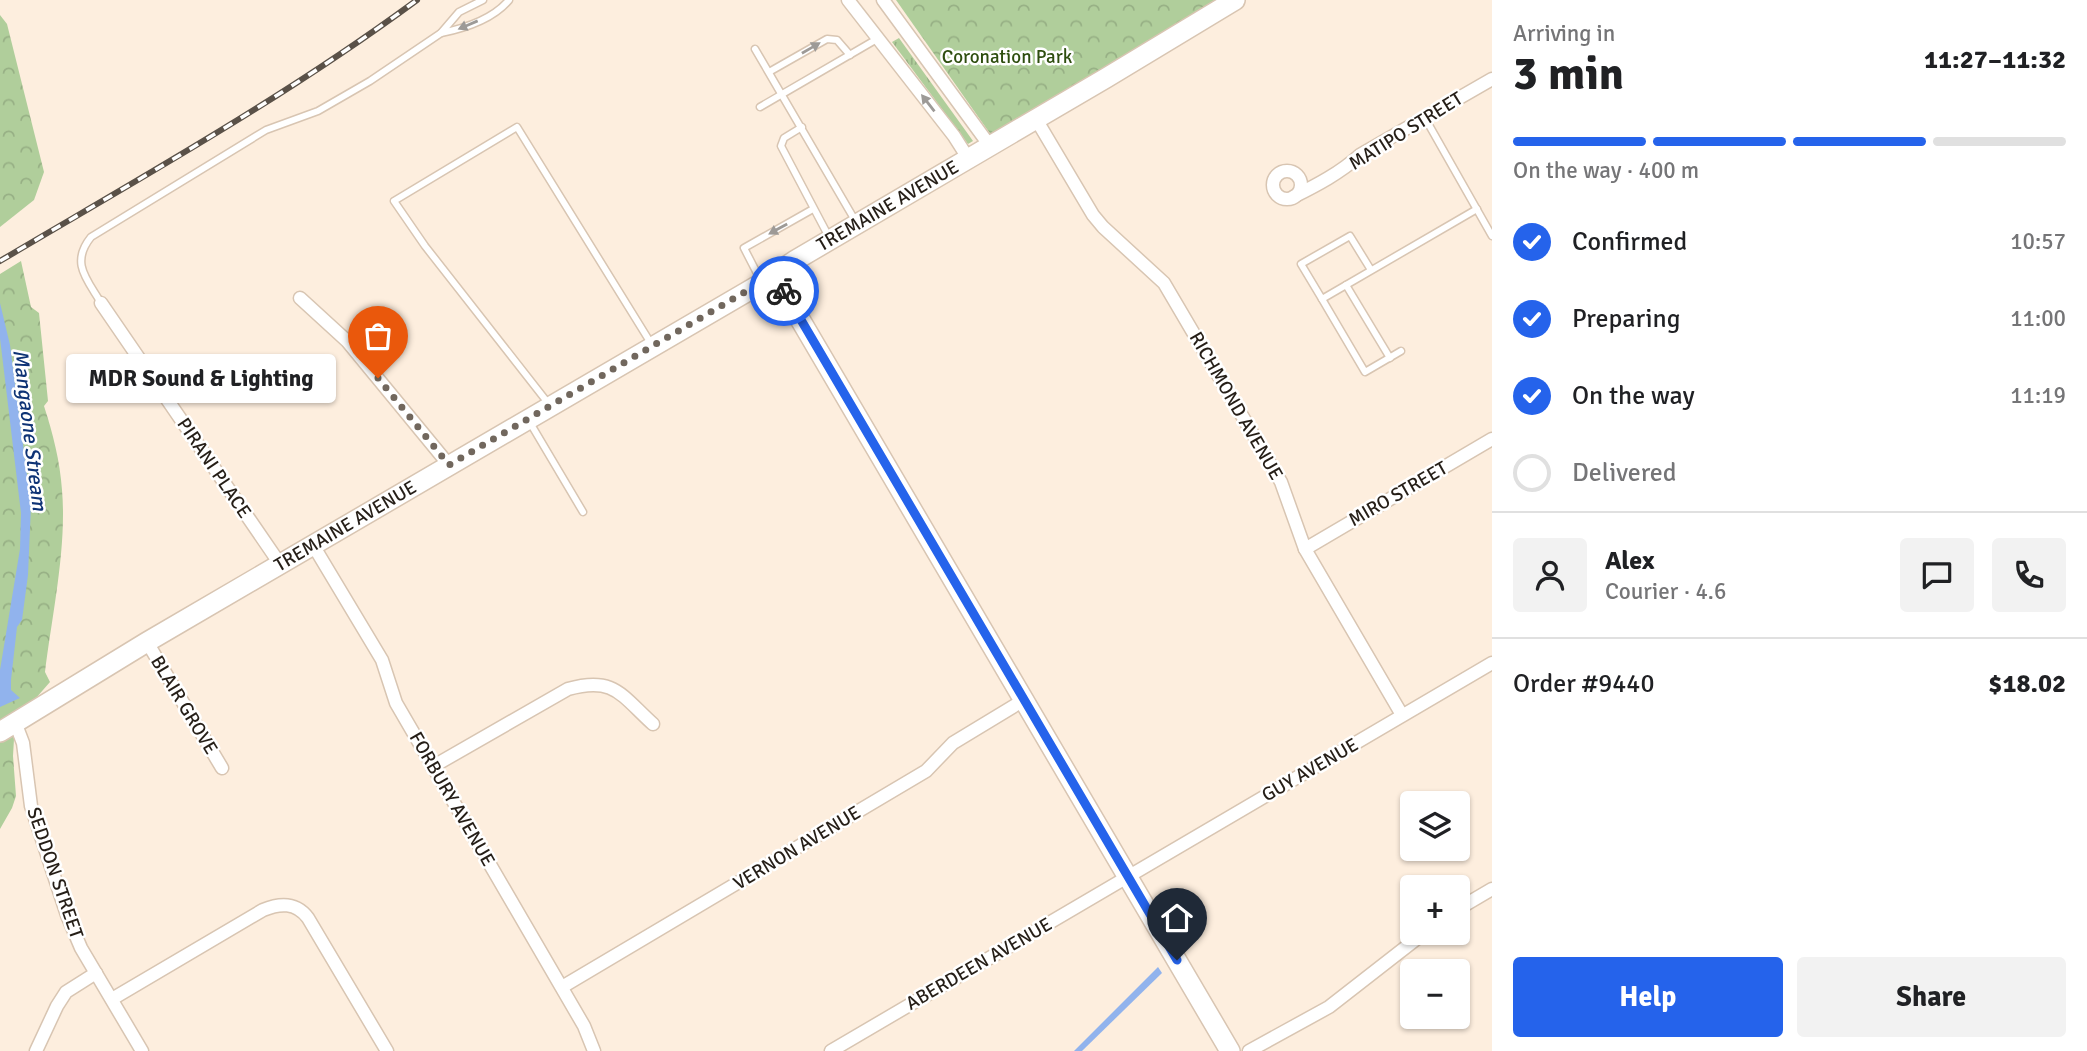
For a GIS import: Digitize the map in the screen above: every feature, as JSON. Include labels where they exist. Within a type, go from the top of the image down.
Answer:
[{"type":"main road","name":"TREMAINE AVENUE","points":[[8,727],[279,564],[1173,39],[1205,13],[1235,0]]},
{"type":"main road","points":[[768,279],[1024,700],[1230,1051]]},
{"type":"street","points":[[848,0],[954,136],[968,158]]},
{"type":"street","points":[[883,0],[990,146]]},
{"type":"street","name":"MATIPO STREET","points":[[1293,197],[1321,183],[1360,155],[1492,79]]},
{"type":"street","name":"RICHMOND AVENUE","points":[[1036,119],[1093,215],[1164,283],[1281,482],[1305,549],[1402,715]]},
{"type":"street","points":[[1287,171],[1296,174],[1301,182],[1300,191],[1293,197],[1280,197],[1274,190],[1273,181],[1279,173],[1287,171]]},
{"type":"street","points":[[1301,182],[1312,185],[1321,183]]},
{"type":"street","points":[[300,298],[347,341],[449,465]]},
{"type":"street","name":"PIRANI PLACE","points":[[101,303],[279,564]]},
{"type":"street","name":"MIRO STREET","points":[[1305,549],[1492,439]]},
{"type":"street","name":"FORBURY AVENUE","points":[[313,545],[382,660],[396,703],[562,987],[584,1026],[594,1051]]},
{"type":"street","name":"BLAIR GROVE","points":[[147,642],[222,768]]},
{"type":"street","name":"GUY AVENUE","points":[[1128,877],[1492,663]]},
{"type":"street","points":[[432,767],[568,689],[587,684],[601,684],[614,689],[653,724]]},
{"type":"street","name":"VERNON AVENUE","points":[[562,987],[926,771],[953,743],[1024,700]]},
{"type":"street","name":"SEDDON STREET","points":[[8,727],[23,743],[31,806],[81,948],[142,1051]]},
{"type":"street","name":"ABERDEEN AVENUE","points":[[831,1051],[1128,877]]},
{"type":"street","points":[[1470,902],[1492,889]]},
{"type":"street","points":[[112,999],[263,910],[285,905],[296,907],[308,918],[387,1051]]},
{"type":"street","points":[[1249,1051],[1329,1007],[1409,945]]},
{"type":"street","points":[[36,1051],[66,992],[96,973]]},
{"type":"lane","points":[[101,303],[80,264],[81,249],[90,237],[266,130],[318,111],[370,81],[441,33],[459,12],[483,0]]},
{"type":"lane","points":[[441,33],[464,29],[502,8],[509,0]]},
{"type":"lane","points":[[769,72],[827,39],[837,40],[850,55]]},
{"type":"lane","points":[[760,107],[877,39]]},
{"type":"lane","points":[[755,49],[857,224]]},
{"type":"lane","points":[[1425,118],[1492,236]]},
{"type":"lane","points":[[550,406],[425,246],[394,201],[517,127],[653,346]]},
{"type":"lane","points":[[802,127],[784,138],[780,144],[781,149],[830,240]]},
{"type":"lane","points":[[768,279],[744,248],[813,209]]},
{"type":"lane","points":[[1322,299],[1476,209]]},
{"type":"lane","points":[[1371,270],[1350,236],[1301,264],[1365,372],[1401,351]]},
{"type":"lane","points":[[1346,285],[1390,358]]},
{"type":"lane","points":[[528,419],[583,512]]},
{"type":"green space","name":"Coronation Park","points":[[896,0],[1220,0],[991,135]]},
{"type":"green space","points":[[0,15],[7,24],[44,172],[34,200],[0,227]]},
{"type":"green space","points":[[899,38],[973,141],[968,144],[892,42]]},
{"type":"green space","points":[[21,261],[31,307],[39,313],[48,401],[44,406],[60,469],[63,512],[58,581],[45,672],[50,682],[15,722],[13,756],[16,796],[0,829],[0,274]]},
{"type":"water","points":[[0,303],[10,345],[31,505],[28,575],[22,620],[17,627],[11,680],[11,690],[20,698],[0,707],[0,670],[20,549],[21,513],[0,338]]},
{"type":"water","points":[[1158,967],[1162,973],[1082,1051],[1074,1051]]},
{"type":"railway","points":[[0,261],[264,104],[417,0]]},
{"type":"way so far","points":[[378,378],[449,465],[774,275],[784,291]]},
{"type":"place","name":"MDR Sound & Lighting","points":[[378,378]]},
{"type":"route","points":[[784,291],[1177,960]]},
{"type":"water label","name":"Mangaone Stream","points":[[30,430]]}]
